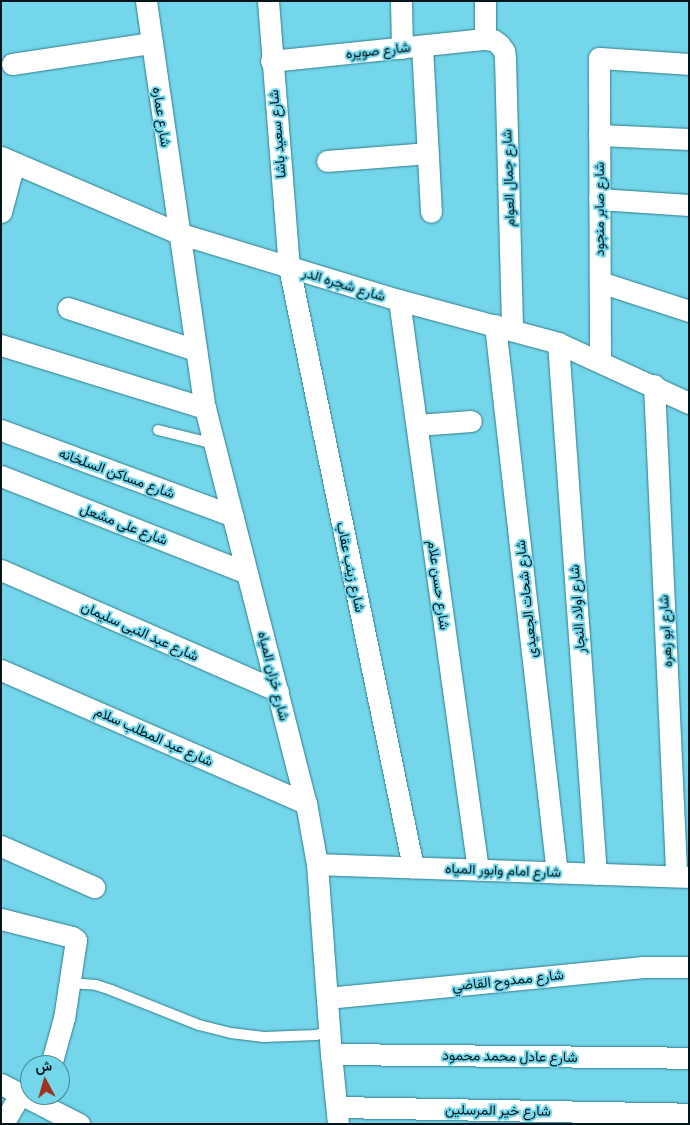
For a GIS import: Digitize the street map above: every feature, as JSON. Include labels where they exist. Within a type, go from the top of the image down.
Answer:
[{"type":"street","name":"شارع عماره","points":[[146,1],[178,233]]},
{"type":"street","name":"شارع سعيد باشا","points":[[268,1],[271,61],[289,267]]},
{"type":"street","points":[[401,1],[412,47],[428,153],[431,212]]},
{"type":"street","points":[[485,1],[485,39]]},
{"type":"street","name":"شارع صويره","points":[[271,61],[485,39]]},
{"type":"street","name":"شارع جمال العوام","points":[[485,39],[493,40],[500,44],[504,50],[505,58],[504,327]]},
{"type":"street","points":[[12,64],[151,43]]},
{"type":"street","name":"شارع صابر منجود","points":[[600,361],[599,57],[689,64]]},
{"type":"street","points":[[599,135],[689,140]]},
{"type":"street","points":[[327,161],[428,153]]},
{"type":"street","points":[[1,212],[8,160]]},
{"type":"street","name":"شارع شجره الدر","points":[[8,160],[178,233],[399,300],[558,343],[689,402]]},
{"type":"street","points":[[599,199],[689,205]]},
{"type":"street","name":"شارع خزان المياه","points":[[178,233],[205,408],[306,803],[317,864],[337,1116]]},
{"type":"street","name":"شارع زينب عقاب","points":[[289,267],[413,867]]},
{"type":"street","points":[[600,282],[689,311]]},
{"type":"street","name":"شارع حسن علام","points":[[399,300],[478,870]]},
{"type":"street","points":[[68,308],[196,350]]},
{"type":"street","name":"شارع شحات الجعيدى","points":[[504,327],[557,873]]},
{"type":"street","name":"شارع اولاد النجار","points":[[558,343],[596,874]]},
{"type":"street","points":[[1,345],[205,408]]},
{"type":"street","name":"شارع ابو زهره","points":[[654,385],[682,876]]},
{"type":"street","points":[[417,425],[470,421]]},
{"type":"street","name":"شارع مساكن السلخانه","points":[[1,430],[233,516]]},
{"type":"street","name":"شارع على مشعل","points":[[1,476],[247,573]]},
{"type":"street","name":"شارع عبد النبى سليمان","points":[[1,570],[278,691]]},
{"type":"street","name":"شارع عبد المطلب سلام","points":[[1,670],[306,803]]},
{"type":"street","points":[[1,846],[94,887]]},
{"type":"street","name":"شارع امام وابور المياه","points":[[317,864],[682,876]]},
{"type":"street","points":[[2,924],[74,938],[70,983],[64,1018],[54,1055]]},
{"type":"street","name":"شارع ممدوح القاضي","points":[[327,998],[643,967],[689,967]]},
{"type":"street","name":"شارع عادل محمد محمود","points":[[331,1054],[689,1058]]},
{"type":"street","points":[[1,1084],[20,1094],[7,1121]]},
{"type":"street","points":[[51,1105],[78,1124]]},
{"type":"street","name":"شارع خير المرسلين","points":[[337,1116],[689,1114]]},
{"type":"lane","points":[[158,430],[215,444]]},
{"type":"lane","points":[[70,983],[96,985],[199,1025],[231,1033],[264,1037],[316,1035],[329,1031]]}]
